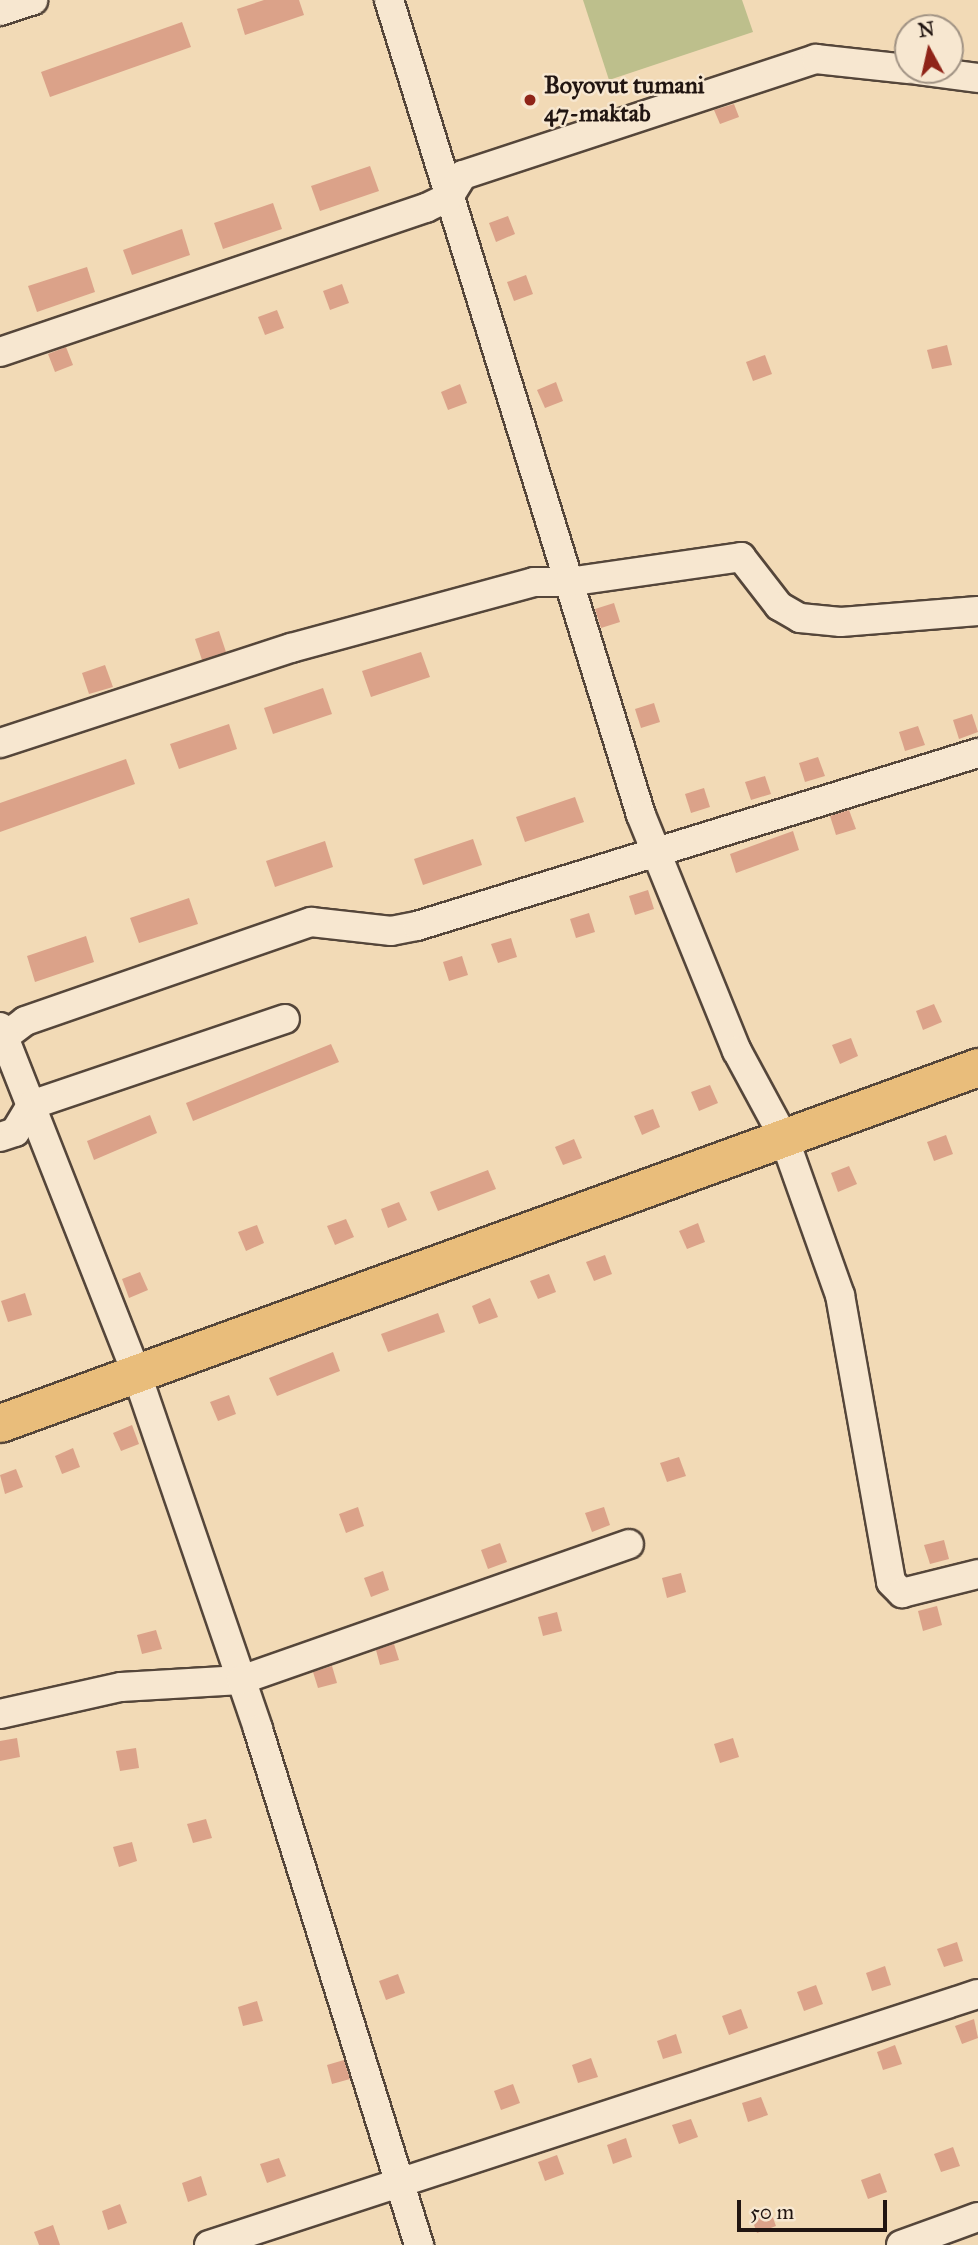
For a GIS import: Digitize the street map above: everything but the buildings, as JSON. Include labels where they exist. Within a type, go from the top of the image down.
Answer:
[{"type":"main road","points":[[0,1423],[978,1068]]},
{"type":"street","points":[[0,11],[33,0]]},
{"type":"street","points":[[389,0],[568,582],[655,850],[737,1051],[784,1138],[840,1295],[891,1582],[902,1593],[978,1574]]},
{"type":"street","points":[[0,352],[449,197],[463,175],[816,59],[894,67]]},
{"type":"street","points":[[0,743],[291,648],[534,582],[568,582],[741,557],[779,606],[800,618],[841,622],[978,611]]},
{"type":"street","points":[[419,2245],[241,1680],[136,1372],[1,1035],[24,1021],[312,922],[391,931],[417,926],[655,850],[978,753]]},
{"type":"street","points":[[0,1137],[15,1132],[31,1105],[285,1019]]},
{"type":"street","points":[[0,1714],[121,1687],[241,1680],[629,1544]]},
{"type":"street","points":[[209,2245],[978,1994]]},
{"type":"street","points":[[901,2245],[978,2217]]},
{"type":"green space","points":[[583,0],[742,0],[753,32],[609,80]]},
{"type":"place","name":"Boyovut tumani 47-maktab","points":[[530,100]]}]
